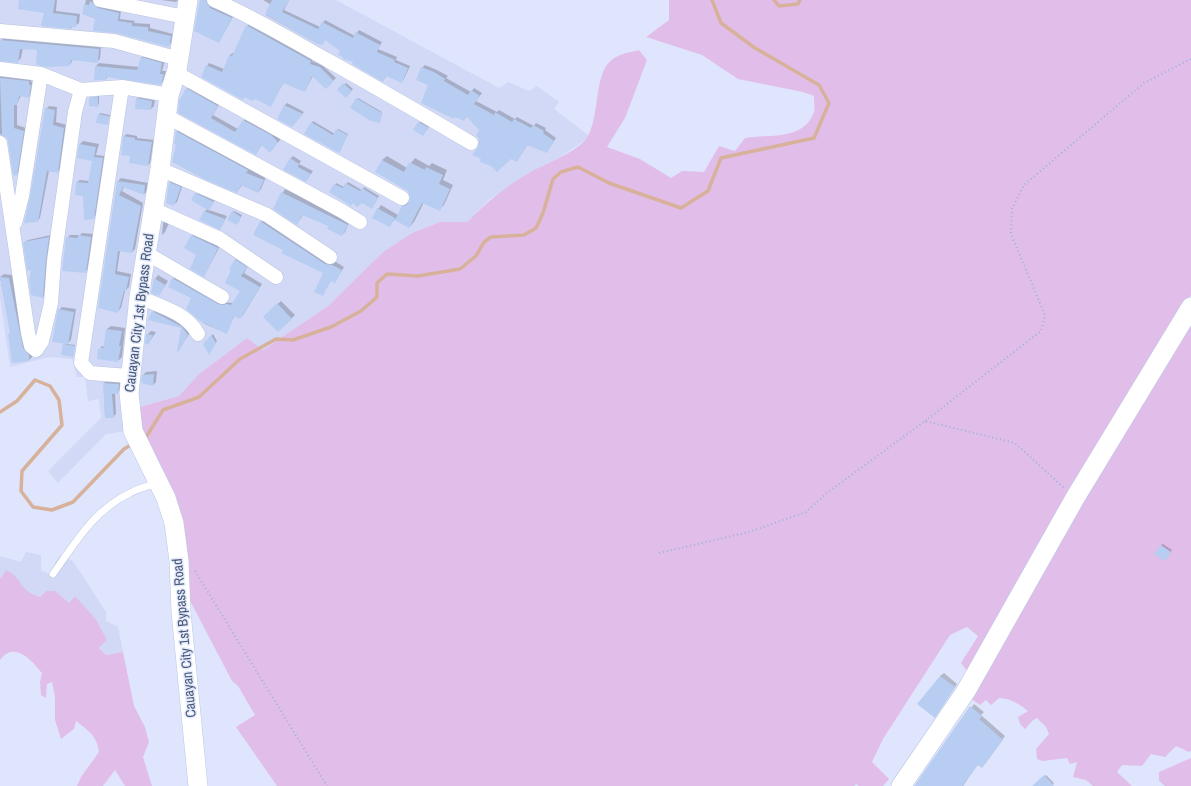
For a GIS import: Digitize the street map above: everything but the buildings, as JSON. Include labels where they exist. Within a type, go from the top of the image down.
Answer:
[{"type":"main road","name":"Cauayan City 1st Bypass Road","points":[[186,8],[177,66],[169,95],[160,169],[139,297],[129,376],[129,400],[133,431],[159,483],[174,524],[179,561],[181,612],[198,786]]},
{"type":"main road","points":[[901,786],[966,691],[1075,498],[1191,307]]},
{"type":"street","points":[[100,0],[186,8]]},
{"type":"street","points":[[214,0],[241,12],[394,96],[471,143]]},
{"type":"street","points":[[0,32],[114,42],[177,66],[402,198]]},
{"type":"street","points":[[0,69],[41,74],[81,90],[122,87],[169,95]]},
{"type":"street","points":[[14,229],[22,196],[41,74]]},
{"type":"street","points":[[122,87],[82,363],[90,373],[129,376]]},
{"type":"street","points":[[0,143],[14,229],[28,333],[31,346],[36,350],[42,341],[51,303],[54,261],[64,190],[75,112],[81,90]]},
{"type":"street","points":[[166,116],[360,222]]},
{"type":"street","points":[[160,169],[267,215],[330,257]]},
{"type":"street","points":[[153,209],[220,239],[276,277]]},
{"type":"street","points":[[146,253],[222,297]]},
{"type":"street","points":[[139,297],[176,314],[192,324],[198,334]]},
{"type":"lane","points":[[53,574],[86,528],[101,511],[131,492],[159,483]]},
{"type":"path","points":[[659,553],[748,532],[806,512],[827,493],[925,421],[1041,331],[1045,315],[1011,234],[1012,209],[1024,185],[1144,83],[1191,60]]},
{"type":"path","points":[[925,421],[1015,443],[1075,498]]},
{"type":"path","points":[[179,561],[189,565],[197,574],[248,660],[328,786]]},
{"type":"shaded area","points":[[0,0],[336,0],[499,88],[508,82],[529,91],[537,86],[559,102],[554,109],[588,135],[584,141],[560,157],[529,173],[490,199],[467,222],[440,222],[412,233],[383,252],[328,306],[263,350],[247,338],[199,374],[179,396],[136,408],[127,431],[106,434],[58,483],[48,471],[101,418],[99,399],[88,401],[85,377],[77,377],[72,359],[49,357],[10,367],[0,297]]},
{"type":"shaded area","points":[[669,0],[1191,0],[1191,295],[969,673],[961,663],[978,636],[967,627],[950,635],[883,739],[872,762],[889,779],[883,786],[859,786],[856,784],[854,786],[277,786],[236,727],[255,715],[238,686],[232,681],[187,595],[136,408],[179,396],[199,374],[247,338],[263,350],[328,306],[383,252],[412,233],[440,222],[467,222],[512,183],[580,145],[585,140],[594,120],[603,72],[608,63],[616,57],[639,50],[647,60],[625,118],[607,147],[640,159],[671,178],[682,171],[704,172],[719,146],[735,151],[745,138],[774,136],[794,132],[802,128],[809,121],[814,112],[814,96],[803,92],[738,79],[702,55],[646,37],[669,20]]},
{"type":"shaded area","points":[[1191,322],[1191,751],[1189,752],[1176,746],[1165,757],[1151,754],[1142,766],[1122,765],[1117,772],[1132,786],[1093,786],[1086,780],[1073,777],[1077,762],[1070,764],[1067,758],[1043,761],[1037,759],[1036,749],[1049,734],[1046,727],[1037,718],[1025,729],[1020,724],[1018,717],[1028,711],[1024,708],[1007,699],[999,698],[991,705],[986,700],[980,705],[970,698],[1033,586]]},
{"type":"shaded area","points":[[26,552],[41,555],[41,570],[49,574],[60,555],[73,561],[106,612],[106,621],[118,627],[123,652],[106,655],[99,648],[107,640],[96,619],[75,596],[69,603],[46,591],[40,597],[29,594],[22,587],[0,577],[0,556],[21,562]]},
{"type":"shaded area","points":[[6,570],[15,576],[24,588],[40,597],[46,591],[55,591],[69,603],[75,596],[96,619],[107,640],[99,648],[106,655],[123,652],[134,706],[145,727],[149,742],[143,757],[152,786],[125,786],[115,770],[103,786],[77,786],[81,777],[99,752],[94,738],[76,721],[74,729],[61,739],[55,720],[55,697],[52,682],[47,684],[46,698],[41,695],[40,682],[42,673],[28,658],[23,654],[11,652],[6,654],[0,660],[0,577],[1,578]]},
{"type":"shaded area","points":[[1191,758],[1191,786],[1165,786],[1159,781],[1159,772]]},
{"type":"waterway","points":[[143,438],[146,437],[163,410],[199,397],[240,359],[276,339],[293,340],[331,327],[361,311],[377,297],[377,283],[387,274],[418,276],[460,269],[476,256],[484,242],[491,237],[524,235],[536,228],[543,213],[553,179],[561,172],[578,167],[609,183],[681,208],[708,191],[721,158],[814,138],[829,103],[819,85],[755,48],[721,23],[712,0]]},
{"type":"waterway","points":[[774,0],[779,6],[798,4],[800,0]]},
{"type":"waterway","points":[[0,412],[17,401],[35,380],[50,386],[59,400],[62,425],[22,471],[21,491],[33,507],[52,510],[73,502],[124,449],[134,443]]}]
